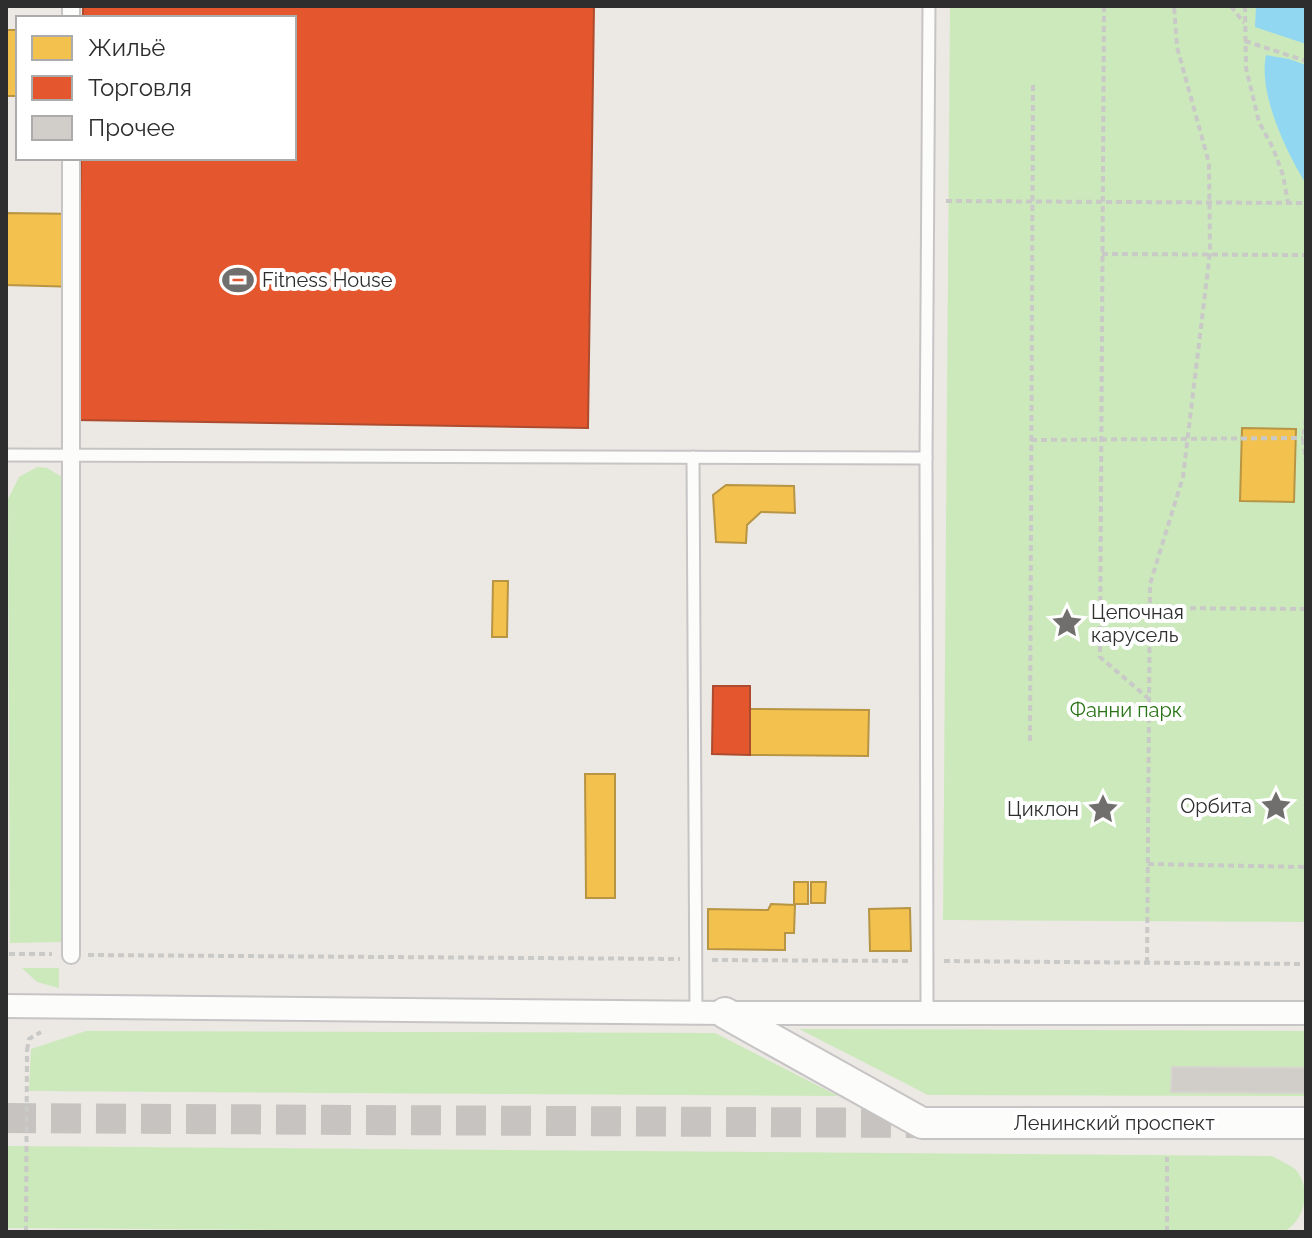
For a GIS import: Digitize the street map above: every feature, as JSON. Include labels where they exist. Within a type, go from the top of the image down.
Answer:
[{"type":"main road","name":"Ленинский проспект","points":[[710,1013],[922,1123],[1306,1123]]},
{"type":"street","points":[[71,160],[71,955]]},
{"type":"street","points":[[6,1006],[710,1013],[1306,1013]]},
{"type":"lane","points":[[927,1012],[929,6]]},
{"type":"lane","points":[[6,455],[926,458]]},
{"type":"lane","points":[[693,457],[710,1013]]},
{"type":"path","points":[[1104,6],[1100,657],[1149,699]]},
{"type":"path","points":[[1147,963],[1150,584],[1183,477],[1209,254],[1209,163],[1177,47],[1174,6]]},
{"type":"path","points":[[1231,6],[1245,25]]},
{"type":"path","points":[[1245,6],[1246,68],[1259,122],[1283,175],[1288,203]]},
{"type":"path","points":[[1245,41],[1306,61]]},
{"type":"path","points":[[1030,741],[1033,84]]},
{"type":"path","points":[[928,201],[1306,203]]},
{"type":"path","points":[[1102,254],[1306,255]]},
{"type":"path","points":[[1306,419],[1303,438],[1306,463]]},
{"type":"path","points":[[1031,440],[1303,438]]},
{"type":"path","points":[[1150,608],[1306,609]]},
{"type":"path","points":[[1148,864],[1306,867]]},
{"type":"path","points":[[9,954],[71,955]]},
{"type":"path","points":[[26,1232],[27,1050],[29,1039],[37,1032],[47,1031]]},
{"type":"path","points":[[1167,1157],[1167,1232]]},
{"type":"green space","name":"Фанни парк","points":[[950,6],[1306,6],[1306,922],[943,920]]},
{"type":"green space","points":[[37,467],[47,468],[62,477],[61,942],[10,943],[8,499],[19,477]]},
{"type":"green space","points":[[22,968],[59,968],[59,988],[37,982]]},
{"type":"green space","points":[[799,1029],[1306,1031],[1306,1096],[928,1095]]},
{"type":"green space","points":[[86,1031],[715,1033],[838,1096],[29,1091],[31,1049]]},
{"type":"green space","points":[[6,1146],[1272,1156],[1295,1169],[1304,1185],[1305,1194],[1297,1220],[1283,1232],[6,1228]]},
{"type":"water","points":[[1256,6],[1306,6],[1306,44],[1255,27]]},
{"type":"water","points":[[1266,55],[1306,65],[1306,184],[1282,139],[1270,104],[1266,87]]},
{"type":"building: Жильё","points":[[6,30],[16,30],[16,96],[6,96]]},
{"type":"building: Жильё","points":[[6,213],[80,214],[79,287],[6,285]]},
{"type":"building: Жильё","points":[[1242,428],[1296,429],[1294,502],[1240,501]]},
{"type":"building: Жильё","points":[[726,485],[794,486],[795,513],[761,512],[747,525],[746,543],[716,542],[713,495]]},
{"type":"building: Жильё","points":[[493,581],[508,581],[507,637],[492,637]]},
{"type":"building: Жильё","points":[[750,709],[869,710],[868,756],[750,755]]},
{"type":"building: Жильё","points":[[585,774],[615,774],[615,898],[586,898]]},
{"type":"building: Жильё","points":[[794,882],[808,882],[808,904],[794,904]]},
{"type":"building: Жильё","points":[[811,882],[826,882],[825,903],[811,903]]},
{"type":"building: Жильё","points":[[771,904],[795,905],[794,933],[785,933],[785,950],[708,949],[708,909],[768,910]]},
{"type":"building: Жильё","points":[[910,908],[911,951],[870,951],[869,909]]},
{"type":"building: Торговля","points":[[83,6],[594,6],[588,428],[76,420],[81,160],[296,160],[296,16],[83,16]]},
{"type":"building: Торговля","points":[[713,686],[750,686],[750,755],[712,754]]},
{"type":"building: Прочее","points":[[1172,1067],[1306,1068],[1306,1093],[1171,1092]]},
{"type":"tunnel","points":[[6,1118],[922,1123]]},
{"type":"place","name":"Fitness House","points":[[238,280]]},
{"type":"place","name":"Цепочная карусель","points":[[1067,623]]},
{"type":"place","name":"Орбита","points":[[1276,806]]},
{"type":"place","name":"Циклон","points":[[1103,809]]}]
